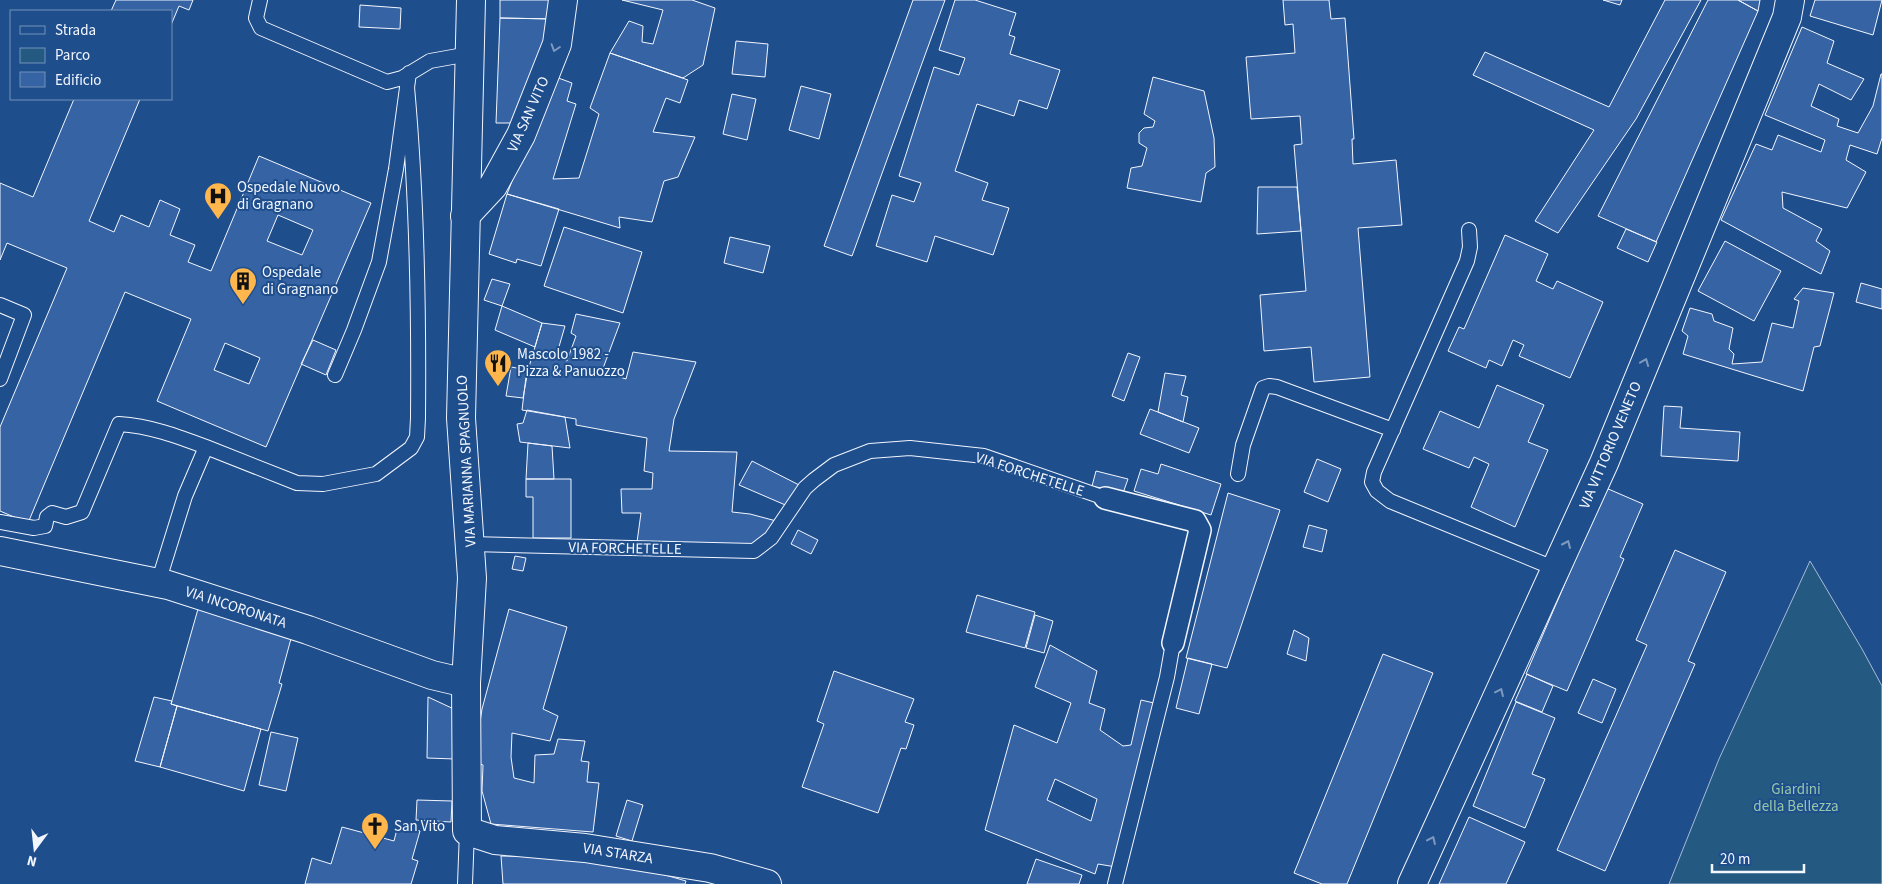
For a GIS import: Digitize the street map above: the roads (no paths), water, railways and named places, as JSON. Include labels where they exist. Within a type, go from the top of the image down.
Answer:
[{"type":"street","name":"VIA MARIANNA SPAGNUOLO","points":[[467,831],[466,683],[472,578],[461,418],[471,0]]},
{"type":"street","name":"VIA SAN VITO","points":[[465,216],[493,186],[521,135],[557,44],[563,0]]},
{"type":"street","name":"VIA VITTORIO VENETO","points":[[1412,884],[1604,463],[1787,17],[1790,0]]},
{"type":"street","name":"VIA FORCHETELLE","points":[[1105,498],[1195,521],[1200,530],[1173,643]]},
{"type":"street","name":"VIA INCORONATA","points":[[0,551],[158,583],[308,630],[432,675],[466,683]]},
{"type":"street","name":"VIA STARZA","points":[[467,831],[494,840],[585,848],[710,868],[767,884]]},
{"type":"lane","points":[[260,0],[256,18],[261,28],[388,82],[402,78],[408,80]]},
{"type":"lane","points":[[335,375],[379,262],[396,169],[408,80],[430,61],[469,54]]},
{"type":"lane","points":[[0,522],[34,528],[45,526],[47,517],[52,513],[66,517],[82,512],[118,424],[140,425],[163,431],[297,482],[323,484],[376,474],[411,448],[417,437],[418,368],[413,155],[408,80]]},
{"type":"lane","points":[[1469,230],[1470,247],[1467,261],[1374,472],[1372,482],[1377,491],[1390,501],[1556,568]]},
{"type":"lane","points":[[0,305],[24,315],[0,379]]},
{"type":"lane","points":[[1238,474],[1243,445],[1263,388],[1269,386],[1277,387],[1393,430]]},
{"type":"lane","points":[[158,583],[185,496],[206,447]]},
{"type":"lane","name":"VIA FORCHETELLE","points":[[470,544],[754,551],[771,538],[805,488],[834,465],[870,451],[910,448],[984,456],[1105,498]]},
{"type":"lane","name":"VIA FORCHETELLE","points":[[1115,884],[1167,677],[1173,643]]},
{"type":"lane","points":[[465,884],[467,831]]},
{"type":"place","name":"Ospedale Nuovo di Gragnano","points":[[218,220]]},
{"type":"place","name":"Ospedale di Gragnano","points":[[243,305]]},
{"type":"place","name":"Mascolo 1982 - Pizza & Panuozzo","points":[[498,387]]},
{"type":"place","name":"San Vito","points":[[375,850]]},
{"type":"park label","name":"Giardini della Bellezza","points":[[1796,798]]}]
